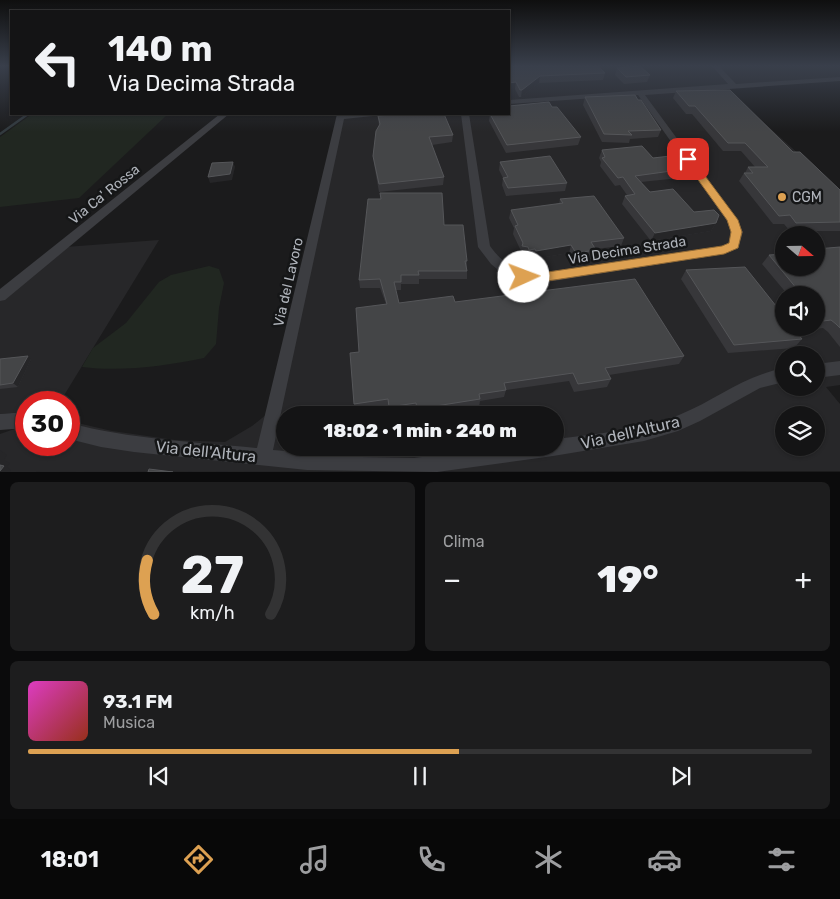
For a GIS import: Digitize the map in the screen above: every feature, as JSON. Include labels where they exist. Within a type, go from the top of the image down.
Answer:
[{"type":"street","points":[[510,102],[701,88]]},
{"type":"street","name":"Via Decima Strada","points":[[465,115],[484,247],[492,260],[507,270],[524,277],[541,278],[724,250],[734,245],[737,232],[732,220],[639,92]]},
{"type":"street","name":"Via Ca' Rossa","points":[[0,296],[224,115]]},
{"type":"street","name":"Via del Lavoro","points":[[263,457],[341,115]]},
{"type":"street","points":[[825,370],[840,368]]},
{"type":"street","name":"Via dell'Altura","points":[[564,446],[663,428],[706,410],[748,384],[759,379],[775,376]]},
{"type":"street","points":[[0,422],[15,421]]},
{"type":"street","name":"Via dell'Altura","points":[[80,434],[96,439],[319,462],[414,466],[488,456]]},
{"type":"shaded area","points":[[510,88],[725,88],[840,191],[840,385],[826,387],[840,404],[840,471],[0,472],[0,434],[15,429],[15,456],[80,456],[80,424],[112,431],[175,440],[225,442],[252,426],[267,414],[341,115],[510,115]]},
{"type":"shaded area","points":[[31,115],[167,115],[79,198],[0,207],[0,137]]},
{"type":"shaded area","points":[[159,240],[67,391],[15,391],[15,413],[0,414],[0,295],[65,247]]},
{"type":"shaded area","points":[[209,266],[219,269],[224,283],[219,308],[216,344],[204,358],[143,367],[113,369],[82,367],[93,348],[126,323],[159,282],[171,275]]},
{"type":"building","points":[[730,90],[793,152],[800,152],[840,190],[840,222],[796,223],[790,215],[779,216],[744,173],[753,173],[748,167],[768,167],[745,143],[728,143],[695,106],[689,106],[676,91]]},
{"type":"building","points":[[635,95],[638,100],[641,100],[661,130],[628,131],[632,135],[604,134],[585,97]]},
{"type":"building","points":[[549,102],[552,107],[557,107],[581,137],[507,145],[491,115],[510,115],[510,106]]},
{"type":"building","points":[[444,115],[453,135],[429,137],[444,177],[379,184],[373,156],[376,131],[380,124],[378,116]]},
{"type":"building","points":[[642,146],[653,158],[679,155],[693,168],[635,176],[650,192],[673,189],[694,212],[714,210],[719,215],[716,223],[655,233],[625,196],[635,194],[623,177],[618,178],[602,158],[605,157],[602,150]]},
{"type":"building","points":[[550,156],[567,183],[508,188],[503,178],[508,177],[500,162]]},
{"type":"building","points":[[233,162],[230,174],[208,177],[212,163]]},
{"type":"building","points":[[380,193],[442,193],[444,225],[463,225],[467,271],[418,271],[419,275],[401,275],[401,282],[394,282],[399,303],[453,296],[455,302],[635,279],[684,356],[605,368],[611,379],[578,384],[573,373],[504,383],[506,390],[479,394],[480,399],[436,406],[416,406],[416,403],[389,406],[388,399],[354,404],[350,353],[359,352],[356,308],[387,304],[380,279],[359,280],[368,199],[381,199]]},
{"type":"building","points":[[594,196],[624,238],[591,242],[596,250],[576,253],[571,245],[536,251],[535,249],[529,250],[528,247],[522,246],[523,243],[515,226],[518,225],[511,210],[563,203],[560,199]]},
{"type":"building","points":[[840,247],[840,328],[831,320],[825,321],[825,286],[795,286],[786,276],[825,276],[825,248]]},
{"type":"building","points":[[769,255],[775,255],[775,262]]},
{"type":"building","points":[[745,267],[775,305],[775,336],[800,336],[802,339],[734,345],[686,270]]},
{"type":"building","points":[[28,356],[13,383],[0,385],[0,359]]},
{"type":"building","points":[[149,469],[173,472],[148,472]]},
{"type":"waterway","points":[[0,134],[27,115]]},
{"type":"place","name":"CGM","points":[[782,197]]},
{"type":"route","points":[[524,277],[541,278],[724,250],[734,245],[737,232],[732,220],[688,159]]}]
